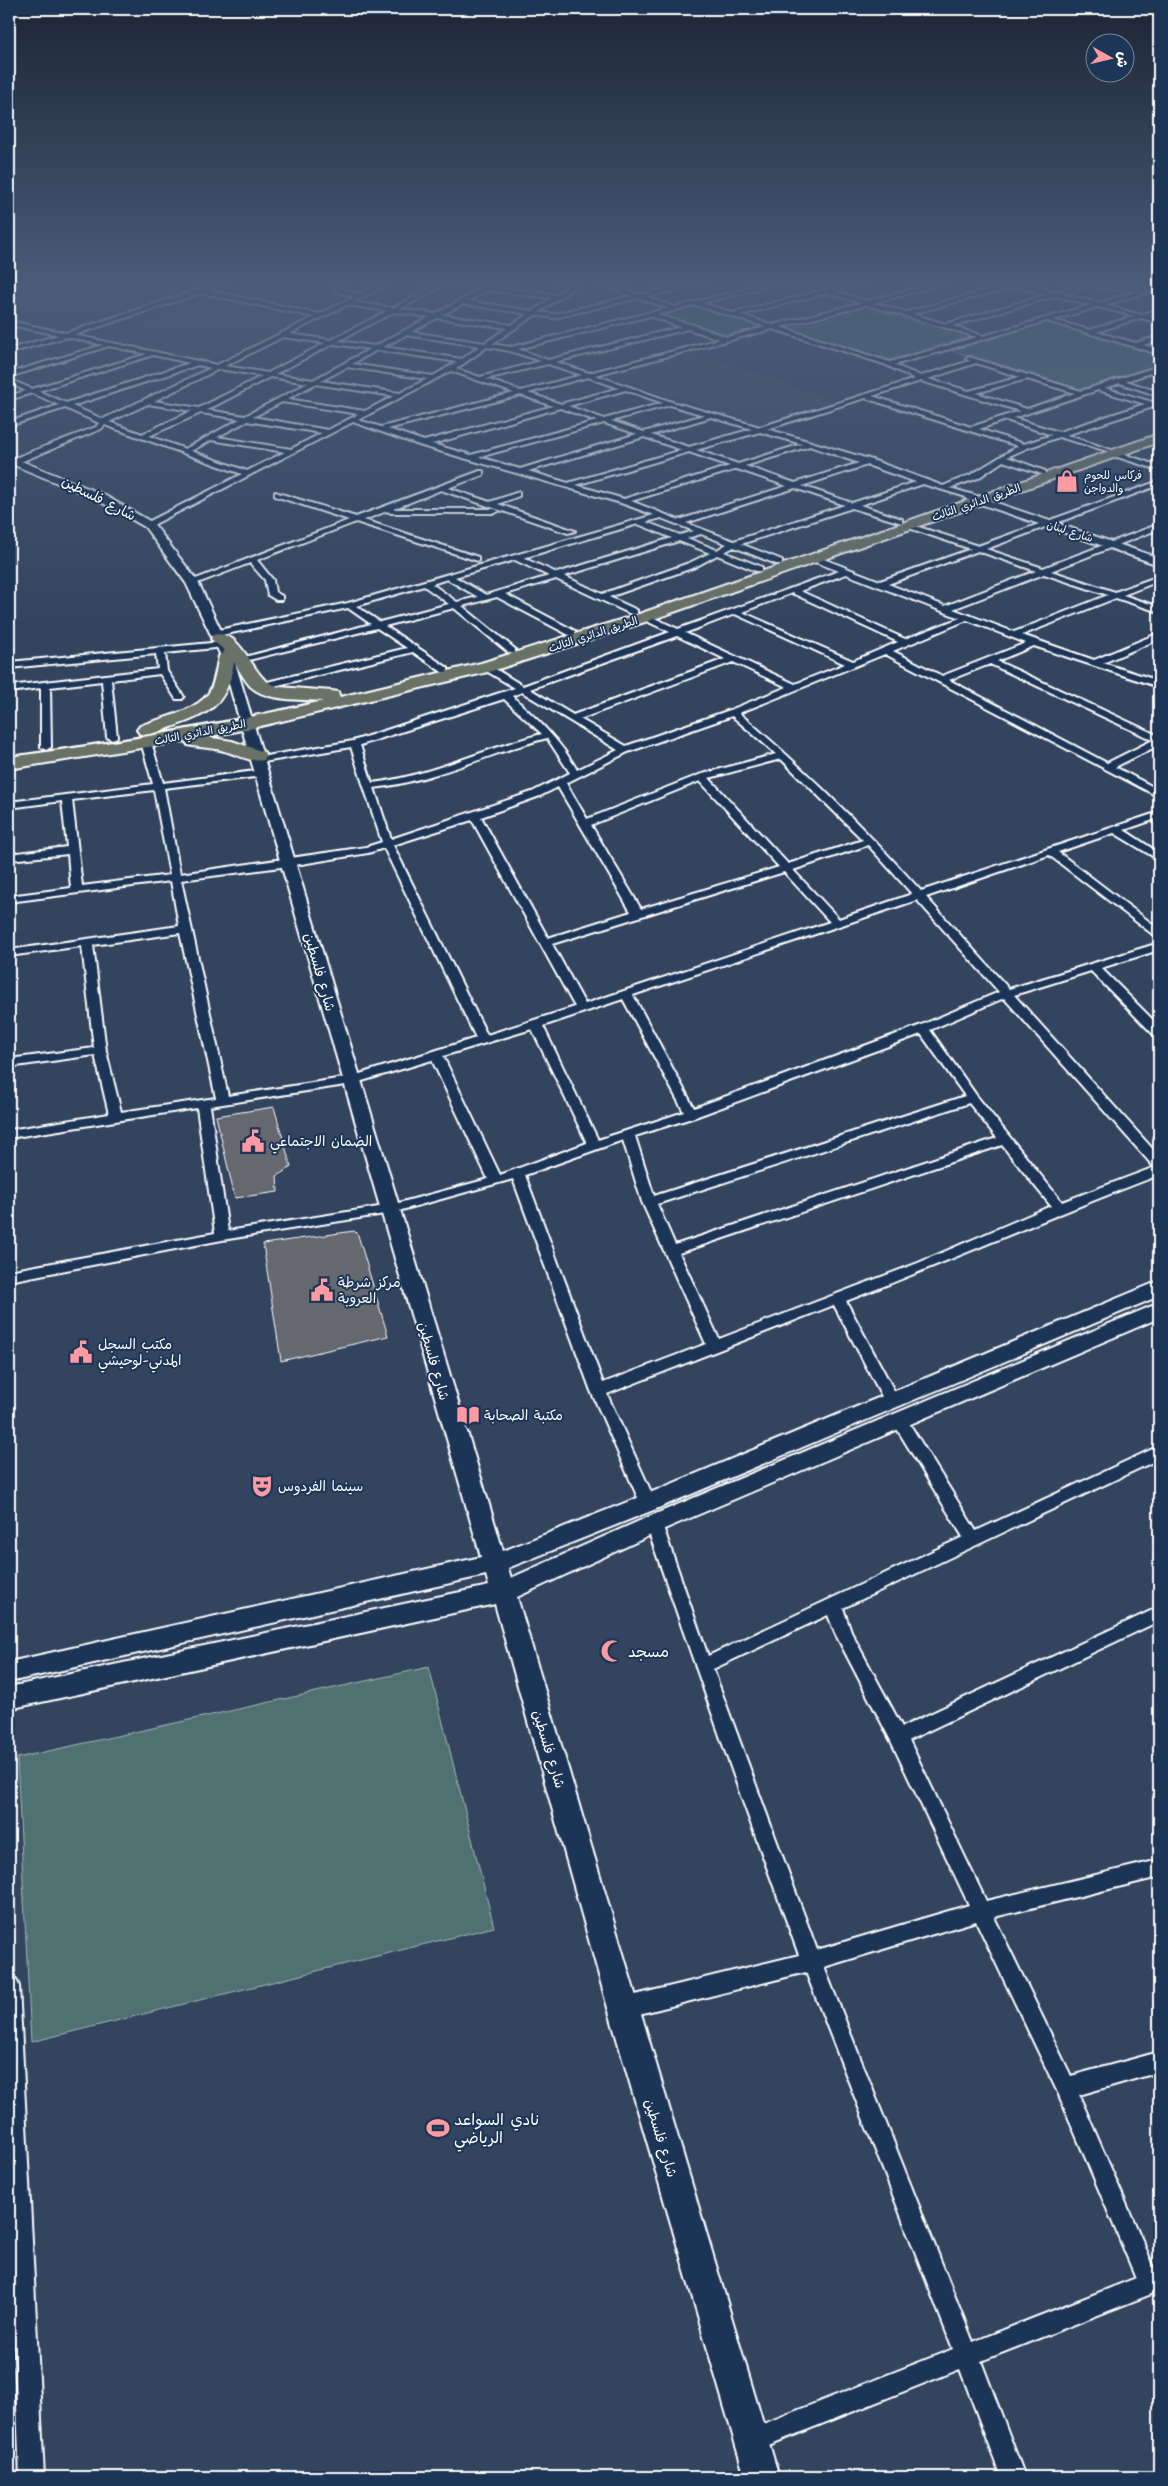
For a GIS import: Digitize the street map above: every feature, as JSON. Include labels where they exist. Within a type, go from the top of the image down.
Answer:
[{"type":"highway","name":"الطريق الدائري الثالث","points":[[9,753],[112,737],[168,738],[445,670],[639,615],[778,562],[975,499],[1112,451],[1159,432]]},
{"type":"highway","name":"الطريق الدائري الثالث","points":[[975,499],[1042,473],[1159,438]]},
{"type":"highway","name":"الطريق الدائري الثالث","points":[[9,763],[313,710],[486,667],[813,558],[904,523]]},
{"type":"highway","points":[[225,646],[256,682],[262,686],[277,692],[338,696]]},
{"type":"highway","points":[[140,739],[203,707],[214,698],[220,686],[225,646]]},
{"type":"highway","points":[[168,738],[226,744],[262,753],[286,724],[313,710]]},
{"type":"street","points":[[45,397],[103,422],[248,474]]},
{"type":"street","points":[[9,424],[92,397]]},
{"type":"street","points":[[12,460],[99,428],[103,422],[157,397]]},
{"type":"street","points":[[144,436],[227,397]]},
{"type":"street","points":[[184,452],[287,397]]},
{"type":"street","points":[[149,525],[397,397]]},
{"type":"street","points":[[382,430],[504,397]]},
{"type":"street","points":[[531,397],[1159,610]]},
{"type":"street","points":[[425,444],[591,397]]},
{"type":"street","points":[[652,397],[869,462],[975,499]]},
{"type":"street","points":[[566,485],[684,449],[761,429],[861,397]]},
{"type":"street","points":[[867,397],[1024,446]]},
{"type":"street","points":[[982,397],[1026,411]]},
{"type":"street","points":[[973,430],[1070,397]]},
{"type":"street","points":[[1131,397],[1157,404]]},
{"type":"street","points":[[282,400],[366,413]]},
{"type":"street","points":[[147,402],[330,432]]},
{"type":"street","points":[[471,457],[600,420],[670,403]]},
{"type":"street","points":[[944,488],[975,476],[1024,446],[1157,404]]},
{"type":"street","points":[[520,471],[712,415]]},
{"type":"street","points":[[1005,418],[1112,451],[1159,468]]},
{"type":"street","points":[[353,420],[425,444],[624,501],[778,562]]},
{"type":"street","points":[[211,438],[292,451]]},
{"type":"street","points":[[624,501],[810,444]]},
{"type":"street","points":[[1002,458],[1042,473]]},
{"type":"street","name":"شارع فلسطين","points":[[12,460],[98,496],[131,512],[149,525],[192,582],[225,646],[247,720],[262,753],[289,863],[762,2477]]},
{"type":"street","points":[[681,522],[869,462]]},
{"type":"street","points":[[192,582],[480,473]]},
{"type":"street","points":[[601,597],[692,565],[734,544],[850,504],[925,481]]},
{"type":"street","points":[[878,585],[1159,483]]},
{"type":"street","points":[[441,488],[505,511],[572,531]]},
{"type":"street","points":[[278,494],[476,559]]},
{"type":"street","points":[[489,505],[516,494]]},
{"type":"street","name":"شارع لبنان","points":[[975,499],[1112,544],[1159,562]]},
{"type":"street","points":[[382,511],[505,511]]},
{"type":"street","points":[[225,646],[349,605],[663,515]]},
{"type":"street","points":[[639,522],[759,569]]},
{"type":"street","points":[[945,609],[1159,526]]},
{"type":"street","points":[[9,665],[160,650],[225,646],[380,626],[485,598],[702,531]]},
{"type":"street","points":[[518,558],[795,687]]},
{"type":"street","points":[[813,558],[878,585],[1034,643],[1097,662],[1159,684]]},
{"type":"street","points":[[252,560],[269,580],[271,593],[279,598]]},
{"type":"street","points":[[9,805],[159,787],[262,753],[355,744],[506,695],[846,571]]},
{"type":"street","points":[[450,577],[485,598]]},
{"type":"street","points":[[1015,635],[1159,578]]},
{"type":"street","points":[[427,584],[512,651]]},
{"type":"street","points":[[792,590],[904,642]]},
{"type":"street","points":[[498,594],[572,633]]},
{"type":"street","points":[[349,605],[445,670]]},
{"type":"street","points":[[734,611],[853,664]]},
{"type":"street","points":[[9,899],[289,863],[368,850],[475,816],[536,794],[625,750],[733,712],[966,618]]},
{"type":"street","points":[[1097,662],[1159,636]]},
{"type":"street","points":[[940,680],[1034,643]]},
{"type":"street","points":[[262,686],[414,649]]},
{"type":"street","points":[[160,650],[163,671],[179,697]]},
{"type":"street","points":[[887,651],[1159,794]]},
{"type":"street","points":[[571,719],[733,659]]},
{"type":"street","points":[[58,660],[58,681]]},
{"type":"street","points":[[991,661],[1159,740]]},
{"type":"street","points":[[486,667],[625,750]]},
{"type":"street","points":[[9,689],[58,681],[163,671]]},
{"type":"street","points":[[106,677],[112,737]]},
{"type":"street","points":[[45,684],[46,747]]},
{"type":"street","points":[[506,695],[549,735],[562,751],[575,774]]},
{"type":"street","points":[[733,712],[783,755],[870,842],[1159,1164]]},
{"type":"street","points":[[369,786],[402,782],[508,745],[549,735]]},
{"type":"street","points":[[140,739],[159,787],[185,928],[223,1101]]},
{"type":"street","points":[[1107,766],[1159,740]]},
{"type":"street","points":[[355,744],[388,843],[483,1040]]},
{"type":"street","points":[[584,824],[702,777],[783,755]]},
{"type":"street","points":[[702,777],[836,922]]},
{"type":"street","points":[[560,781],[637,912]]},
{"type":"street","points":[[67,797],[77,890]]},
{"type":"street","points":[[9,1134],[352,1080],[435,1053],[536,1024],[1159,815]]},
{"type":"street","points":[[475,816],[582,1008]]},
{"type":"street","points":[[1116,830],[1159,857]]},
{"type":"street","points":[[546,942],[637,912],[788,870],[870,842]]},
{"type":"street","points":[[9,857],[73,850]]},
{"type":"street","points":[[1051,852],[1159,934]]},
{"type":"street","points":[[9,953],[185,928]]},
{"type":"street","points":[[87,942],[100,1050],[116,1116]]},
{"type":"street","points":[[9,1276],[222,1236],[391,1209],[496,1181],[594,1145],[691,1114],[923,1029],[1007,993],[1159,946]]},
{"type":"street","points":[[1094,967],[1156,1026]]},
{"type":"street","points":[[626,994],[691,1114]]},
{"type":"street","points":[[536,1024],[594,1145]]},
{"type":"street","points":[[923,1029],[972,1098],[1059,1208]]},
{"type":"street","points":[[9,1062],[100,1050]]},
{"type":"street","points":[[435,1053],[496,1181]]},
{"type":"street","points":[[649,1202],[972,1098]]},
{"type":"street","points":[[203,1103],[222,1236]]},
{"type":"street","points":[[628,1134],[649,1202],[715,1347]]},
{"type":"street","points":[[671,1251],[1004,1140]]},
{"type":"street","points":[[598,1391],[923,1266],[1059,1208],[1159,1170]]},
{"type":"street","points":[[518,1174],[598,1391],[651,1514],[703,1666],[811,1961],[968,2356],[1013,2477]]},
{"type":"street","points":[[9,1698],[502,1593],[651,1514],[895,1410],[1159,1288]]},
{"type":"street","points":[[838,1299],[895,1410],[973,1540]]},
{"type":"street","points":[[895,1410],[1159,1310]]},
{"type":"street","points":[[703,1666],[1159,1452]]},
{"type":"street","points":[[9,1672],[494,1564],[651,1514]]},
{"type":"street","points":[[314,1605],[318,1633]]},
{"type":"street","points":[[751,2440],[1154,2282],[1066,2088],[898,1737],[843,1633],[834,1606]]},
{"type":"street","points":[[898,1737],[1159,1614]]},
{"type":"street","points":[[623,2008],[811,1961],[980,1911],[1159,1868]]},
{"type":"street","points":[[9,1986],[32,2477]]},
{"type":"street","points":[[1066,2088],[1159,2062]]},
{"type":"shaded area","points":[[673,397],[825,397],[836,401],[764,426]]},
{"type":"green space","points":[[429,1667],[494,1927],[31,2042],[17,1758]]},
{"type":"building","name":"الضمان الاجتماعي","points":[[274,1107],[291,1167],[277,1176],[278,1192],[235,1198],[216,1116]]},
{"type":"building","name":"مركز شرطة العروبة","points":[[354,1231],[358,1235],[388,1336],[281,1361],[263,1244]]},
{"type":"place","name":"فركاس للحوم والدواجن","points":[[1067,481]]},
{"type":"place","name":"الضمان الاجتماعي","points":[[253,1141]]},
{"type":"place","name":"مركز شرطة العروبة","points":[[322,1290]]},
{"type":"place","name":"مكتب السجل المدني-لوحيشي","points":[[81,1352]]},
{"type":"place","name":"مكتبة الصحابة","points":[[468,1415]]},
{"type":"place","name":"سينما الفردوس","points":[[262,1486]]},
{"type":"place","name":"مسجد","points":[[612,1651]]},
{"type":"place","name":"نادي السواعد الرياضي","points":[[438,2128]]}]
